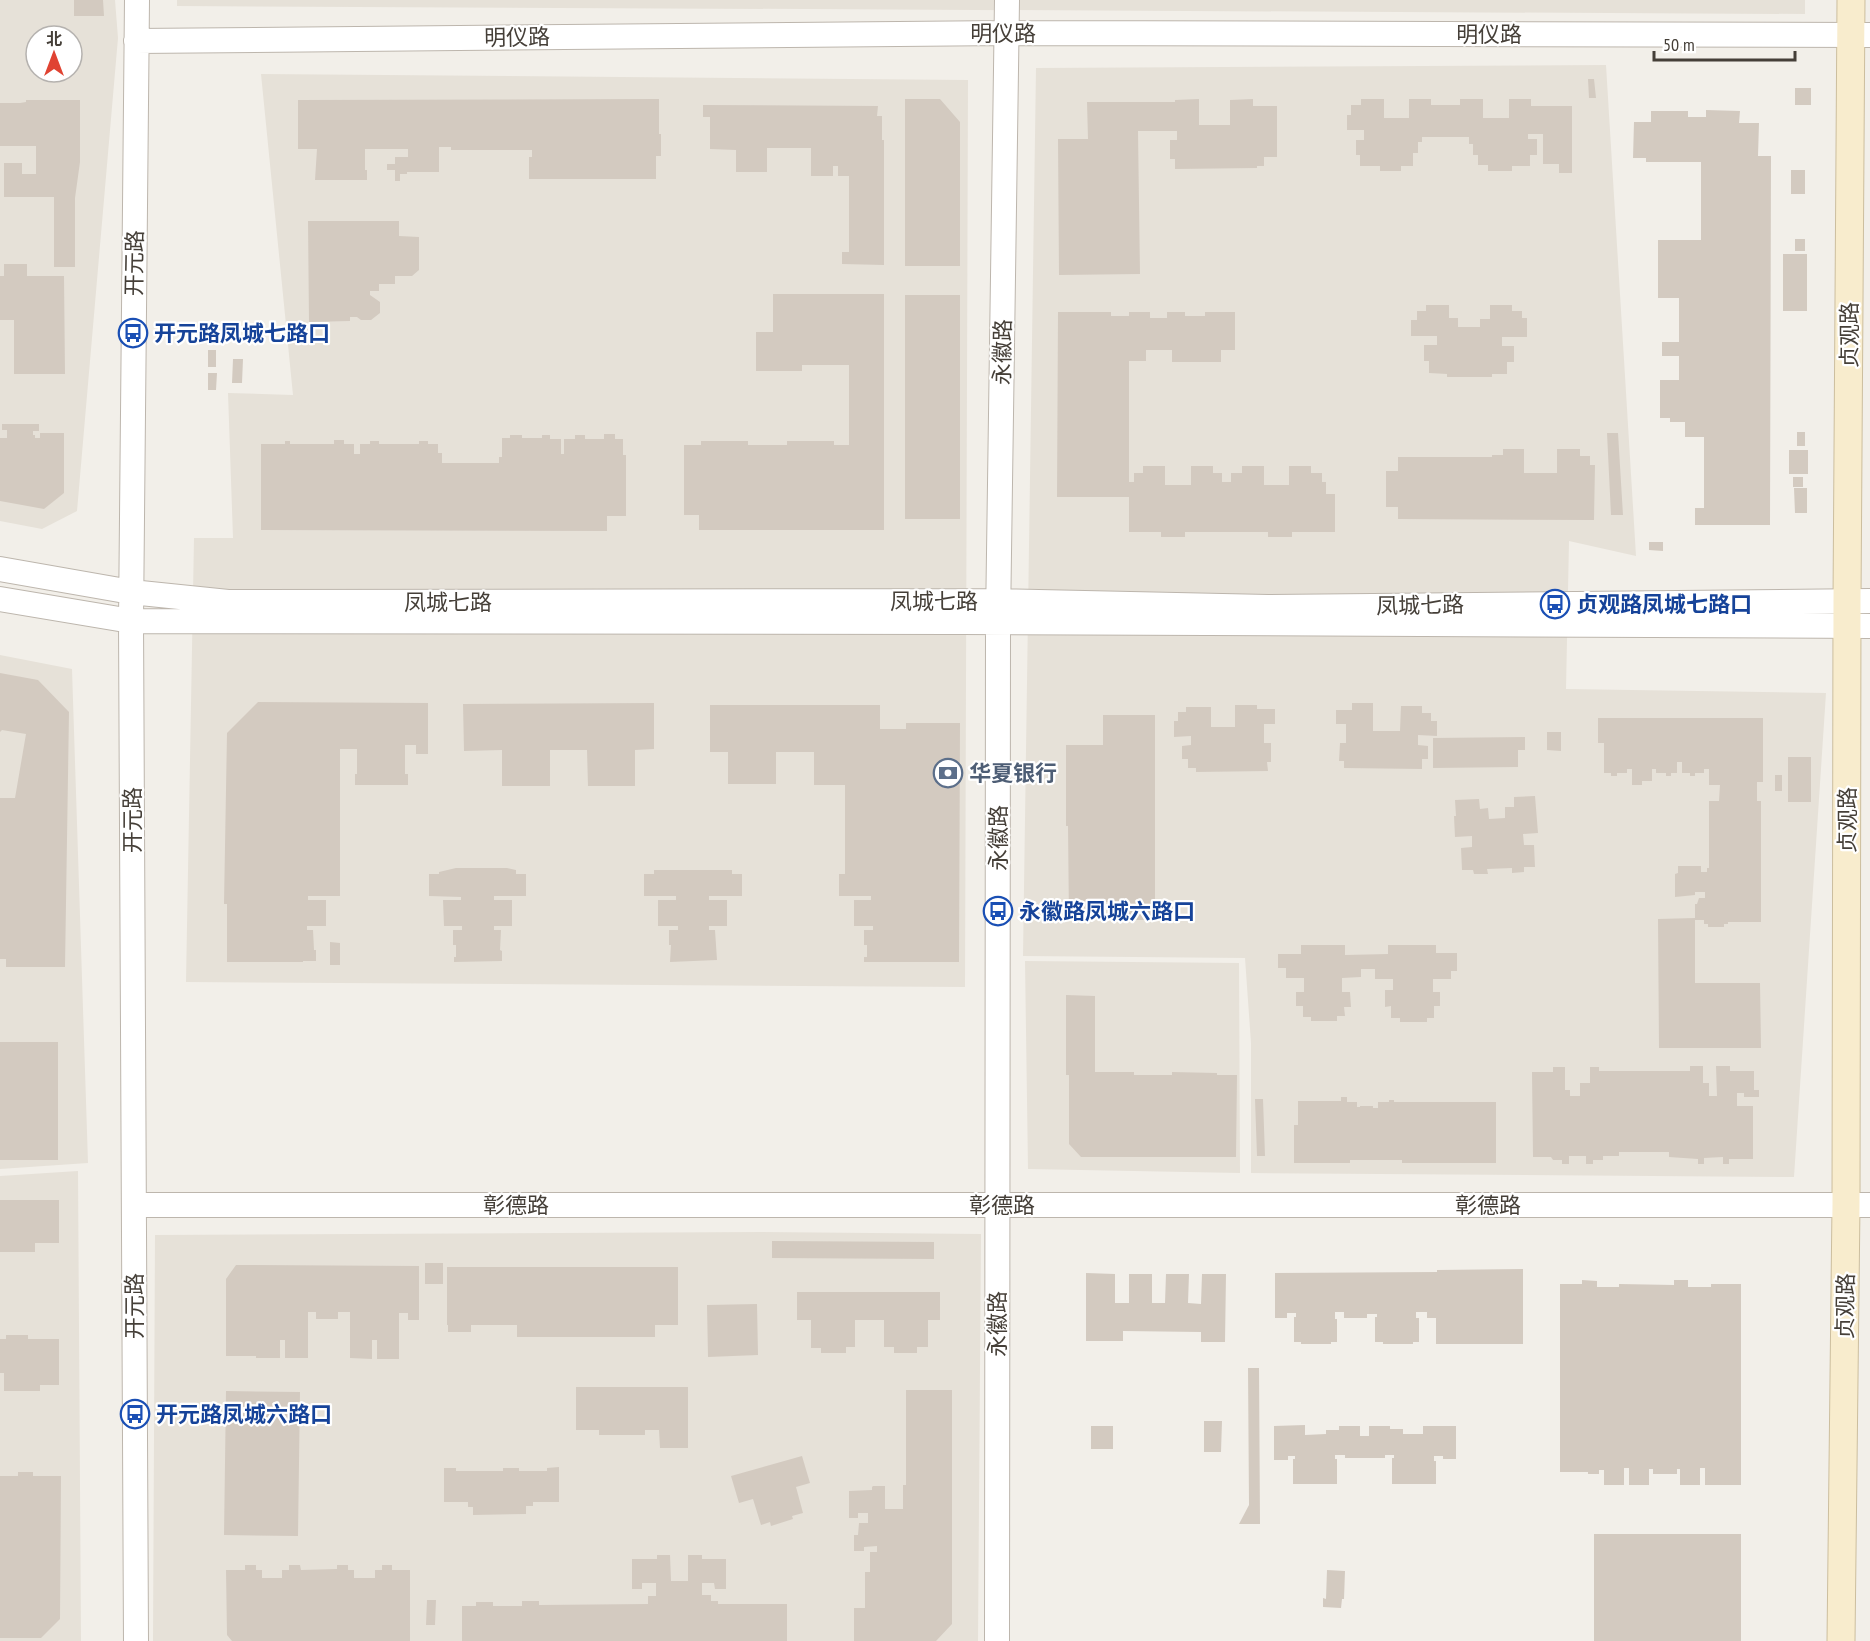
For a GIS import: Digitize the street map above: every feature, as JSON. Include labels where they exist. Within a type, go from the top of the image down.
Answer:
[{"type":"main road","name":"贞观路","points":[[1841,1641],[1858,1205],[1861,35],[1851,0]]},
{"type":"street","name":"开元路","points":[[136,0],[130,621],[136,1641]]},
{"type":"street","name":"永徽路","points":[[997,1641],[998,611],[1007,0]]},
{"type":"street","name":"明仪路","points":[[136,41],[1007,33],[1861,35]]},
{"type":"street","name":"凤城七路","points":[[0,569],[131,592],[228,602],[998,611],[1859,613]]},
{"type":"street","name":"凤城七路","points":[[0,599],[130,621],[998,611]]},
{"type":"street","name":"彰德路","points":[[134,1205],[1858,1205]]},
{"type":"shaded area","points":[[0,0],[115,0],[118,38],[77,511],[42,529],[0,521]]},
{"type":"shaded area","points":[[177,0],[1805,0],[1805,14],[177,6]]},
{"type":"shaded area","points":[[1606,65],[1636,556],[1569,541],[1566,689],[1826,693],[1794,1177],[1251,1173],[1251,1043],[1245,958],[1023,956],[1036,68]]},
{"type":"shaded area","points":[[261,74],[968,80],[965,987],[186,982],[194,538],[233,538],[228,393],[293,395]]},
{"type":"shaded area","points":[[0,655],[72,669],[88,1163],[0,1169]]},
{"type":"shaded area","points":[[1025,961],[1239,963],[1240,1173],[1028,1169]]},
{"type":"shaded area","points":[[78,1171],[81,1641],[0,1641],[0,1176]]},
{"type":"shaded area","points":[[762,1232],[981,1234],[978,1641],[153,1641],[155,1235]]},
{"type":"building","points":[[74,0],[103,0],[104,16],[74,16]]},
{"type":"building","points":[[1588,79],[1594,79],[1596,98],[1589,98]]},
{"type":"building","points":[[1795,88],[1811,88],[1811,105],[1795,105]]},
{"type":"building","points":[[659,99],[661,156],[656,156],[656,179],[529,179],[529,157],[532,157],[532,150],[451,150],[451,147],[439,147],[439,172],[407,172],[407,174],[400,174],[400,181],[395,181],[395,170],[387,170],[387,164],[395,164],[395,157],[408,157],[408,149],[365,149],[367,180],[315,180],[317,149],[298,149],[298,100]]},
{"type":"building","points":[[905,99],[940,99],[960,122],[960,266],[905,266]]},
{"type":"building","points":[[1199,99],[1199,125],[1230,125],[1230,100],[1253,99],[1253,106],[1277,106],[1277,157],[1264,157],[1264,166],[1257,166],[1257,168],[1175,169],[1175,159],[1170,159],[1170,140],[1177,140],[1177,131],[1138,131],[1140,274],[1059,275],[1058,139],[1088,139],[1087,102],[1175,102],[1175,100]]},
{"type":"building","points":[[1361,99],[1384,99],[1384,118],[1409,118],[1409,99],[1431,99],[1431,105],[1460,105],[1460,99],[1483,99],[1483,118],[1509,118],[1509,99],[1531,99],[1531,106],[1572,106],[1572,173],[1559,173],[1559,164],[1543,164],[1543,134],[1528,134],[1528,139],[1537,139],[1537,155],[1530,155],[1530,166],[1512,166],[1512,171],[1488,171],[1488,165],[1478,165],[1478,155],[1473,155],[1473,144],[1469,144],[1469,137],[1422,137],[1422,142],[1418,142],[1418,153],[1413,153],[1413,166],[1401,166],[1401,171],[1380,171],[1380,166],[1360,166],[1360,155],[1356,155],[1356,140],[1364,140],[1364,130],[1347,130],[1347,115],[1351,115],[1351,105],[1361,105]]},
{"type":"building","points":[[26,100],[80,100],[80,162],[75,198],[75,267],[54,267],[54,197],[4,197],[4,163],[22,163],[22,174],[36,174],[36,146],[0,146],[0,103],[20,103]]},
{"type":"building","points":[[703,105],[878,106],[877,116],[882,116],[882,140],[884,140],[884,265],[842,264],[842,252],[849,252],[849,176],[838,176],[838,166],[833,166],[833,176],[811,176],[811,148],[767,148],[767,172],[736,172],[736,150],[710,149],[710,117],[703,117]]},
{"type":"building","points":[[1706,110],[1740,111],[1739,123],[1759,123],[1758,156],[1771,156],[1770,525],[1695,525],[1695,508],[1704,508],[1704,437],[1685,437],[1685,422],[1670,422],[1670,418],[1660,418],[1660,380],[1679,380],[1679,356],[1662,356],[1662,342],[1679,342],[1679,298],[1658,298],[1658,240],[1701,240],[1701,162],[1646,162],[1646,158],[1633,158],[1634,122],[1651,122],[1651,111],[1688,111],[1688,117],[1706,117]]},
{"type":"building","points":[[1791,170],[1805,170],[1805,194],[1791,194]]},
{"type":"building","points":[[308,221],[399,221],[399,236],[419,237],[419,270],[412,276],[395,276],[395,284],[379,284],[379,291],[370,291],[370,295],[380,302],[380,313],[371,320],[350,317],[350,321],[309,322]]},
{"type":"building","points":[[1795,239],[1805,239],[1805,251],[1795,251]]},
{"type":"building","points":[[1783,254],[1807,254],[1807,311],[1783,311]]},
{"type":"building","points":[[4,264],[27,264],[27,276],[64,276],[65,374],[14,374],[14,320],[0,320],[0,276],[4,276]]},
{"type":"building","points":[[773,294],[884,294],[884,530],[699,530],[699,515],[684,515],[684,445],[701,445],[701,441],[748,441],[748,445],[787,445],[787,441],[834,441],[834,445],[849,445],[849,365],[802,365],[802,371],[756,371],[756,332],[773,332]]},
{"type":"building","points":[[905,295],[960,295],[960,519],[905,519]]},
{"type":"building","points":[[1426,305],[1449,305],[1449,318],[1458,318],[1458,327],[1480,327],[1480,319],[1490,319],[1490,305],[1512,305],[1512,311],[1522,311],[1522,318],[1527,318],[1527,337],[1502,337],[1502,346],[1514,346],[1514,362],[1507,362],[1507,374],[1492,374],[1492,377],[1447,377],[1447,374],[1429,373],[1429,361],[1424,361],[1424,345],[1437,345],[1437,336],[1411,336],[1411,320],[1417,320],[1417,311],[1426,311]]},
{"type":"building","points":[[1058,312],[1111,312],[1111,316],[1129,316],[1129,312],[1150,312],[1150,318],[1167,318],[1167,312],[1185,312],[1185,316],[1205,316],[1205,312],[1235,312],[1235,350],[1221,350],[1221,362],[1172,362],[1172,350],[1146,350],[1146,361],[1129,361],[1129,482],[1134,482],[1134,473],[1143,473],[1143,466],[1165,466],[1165,485],[1191,485],[1191,466],[1213,466],[1213,473],[1222,473],[1222,482],[1231,482],[1231,473],[1242,473],[1242,466],[1264,466],[1264,485],[1289,485],[1289,466],[1311,466],[1311,473],[1322,473],[1322,482],[1326,482],[1326,494],[1335,494],[1335,532],[1292,532],[1292,537],[1268,537],[1268,532],[1185,532],[1185,537],[1161,537],[1161,532],[1129,532],[1129,497],[1057,497]]},
{"type":"building","points":[[208,350],[216,350],[216,367],[208,367]]},
{"type":"building","points":[[233,359],[243,359],[242,383],[232,383]]},
{"type":"building","points":[[208,373],[217,373],[216,390],[208,390]]},
{"type":"building","points":[[2,424],[39,424],[39,431],[33,431],[35,438],[40,438],[40,433],[64,433],[64,493],[44,509],[0,501],[0,438],[7,438],[7,430],[2,430]]},
{"type":"building","points":[[1797,432],[1805,432],[1805,446],[1797,446]]},
{"type":"building","points":[[1607,433],[1618,433],[1623,515],[1611,515]]},
{"type":"building","points":[[604,434],[615,434],[615,439],[623,439],[623,455],[626,455],[626,516],[607,516],[607,531],[261,530],[261,444],[285,444],[285,441],[290,441],[290,444],[334,444],[334,440],[344,440],[344,444],[354,444],[354,454],[360,454],[360,444],[370,444],[370,441],[379,441],[379,444],[419,444],[419,441],[428,441],[428,444],[438,444],[438,453],[442,453],[442,463],[499,463],[499,457],[502,457],[502,438],[510,438],[510,435],[522,435],[522,438],[542,438],[542,435],[550,435],[550,439],[561,439],[561,454],[564,454],[564,439],[575,439],[575,435],[585,435],[585,439],[604,439]]},
{"type":"building","points":[[1503,449],[1524,449],[1524,473],[1557,473],[1557,449],[1580,449],[1580,456],[1590,456],[1590,465],[1595,465],[1594,520],[1398,519],[1398,507],[1386,507],[1386,471],[1398,471],[1398,457],[1492,457],[1492,455],[1503,455]]},
{"type":"building","points":[[1789,450],[1808,450],[1808,474],[1789,474]]},
{"type":"building","points":[[1793,477],[1803,477],[1803,487],[1793,487]]},
{"type":"building","points":[[1794,488],[1807,488],[1807,513],[1795,513]]},
{"type":"building","points":[[1649,542],[1663,542],[1663,551],[1649,550]]},
{"type":"building","points":[[0,673],[38,680],[69,712],[65,967],[6,967],[6,959],[0,959],[0,798],[15,798],[26,734],[2,730],[0,732]]},
{"type":"building","points":[[258,702],[428,703],[428,754],[416,754],[416,745],[405,745],[405,774],[408,774],[408,785],[355,785],[357,749],[340,749],[340,896],[308,896],[308,900],[326,900],[326,926],[307,926],[307,930],[313,930],[316,961],[227,962],[227,904],[224,904],[227,733]]},
{"type":"building","points":[[654,703],[654,749],[635,750],[635,786],[588,786],[587,750],[550,750],[550,786],[502,786],[502,750],[464,751],[463,704]]},
{"type":"building","points":[[1352,703],[1373,703],[1373,731],[1400,731],[1401,706],[1422,706],[1422,713],[1431,713],[1431,721],[1437,721],[1437,736],[1418,735],[1418,745],[1428,746],[1428,759],[1422,759],[1422,769],[1344,768],[1344,761],[1339,761],[1340,743],[1346,743],[1346,724],[1336,724],[1336,710],[1352,710]]},
{"type":"building","points":[[710,705],[880,705],[880,729],[906,729],[906,723],[960,723],[959,962],[864,962],[864,957],[867,957],[867,945],[864,945],[864,930],[873,930],[873,926],[854,926],[854,900],[871,900],[871,896],[839,896],[839,874],[845,874],[845,785],[814,785],[814,752],[776,752],[776,784],[728,784],[728,752],[710,752]]},
{"type":"building","points":[[1235,705],[1257,705],[1257,709],[1275,709],[1275,724],[1264,724],[1264,743],[1271,743],[1271,762],[1267,762],[1268,771],[1196,772],[1196,768],[1188,768],[1188,759],[1182,759],[1182,746],[1191,745],[1191,736],[1174,737],[1174,721],[1178,721],[1178,712],[1186,712],[1186,707],[1211,707],[1211,727],[1235,727]]},
{"type":"building","points":[[1103,715],[1155,715],[1155,920],[1124,920],[1124,902],[1093,902],[1093,920],[1069,920],[1066,745],[1103,745]]},
{"type":"building","points":[[1598,718],[1763,718],[1763,782],[1757,782],[1757,801],[1761,801],[1761,922],[1728,922],[1724,924],[1724,927],[1708,927],[1708,924],[1704,924],[1704,920],[1695,920],[1695,983],[1760,983],[1761,1048],[1659,1048],[1658,919],[1695,918],[1695,904],[1699,898],[1705,898],[1705,892],[1675,897],[1675,874],[1678,873],[1678,866],[1701,866],[1701,872],[1707,872],[1709,868],[1709,801],[1719,801],[1720,785],[1709,785],[1709,769],[1704,769],[1704,773],[1695,773],[1695,776],[1682,773],[1682,762],[1677,762],[1677,773],[1671,773],[1671,776],[1666,776],[1666,773],[1656,773],[1656,769],[1652,769],[1652,781],[1642,781],[1642,785],[1632,785],[1632,769],[1627,769],[1627,773],[1617,773],[1617,776],[1604,773],[1604,743],[1598,743]]},
{"type":"building","points":[[1547,732],[1561,732],[1561,751],[1547,750]]},
{"type":"building","points":[[1525,737],[1525,750],[1518,750],[1518,767],[1433,768],[1433,738]]},
{"type":"building","points":[[1788,757],[1811,757],[1811,802],[1788,802]]},
{"type":"building","points":[[1775,775],[1782,775],[1782,791],[1775,791]]},
{"type":"building","points":[[1535,796],[1538,833],[1523,834],[1524,845],[1534,845],[1535,867],[1524,867],[1524,872],[1512,873],[1512,868],[1487,869],[1488,874],[1474,874],[1473,870],[1462,870],[1461,848],[1472,847],[1472,836],[1455,837],[1455,800],[1479,799],[1480,809],[1488,808],[1489,819],[1505,818],[1505,807],[1514,807],[1514,797]]},
{"type":"building","points":[[456,868],[507,868],[516,870],[516,874],[526,874],[526,896],[494,896],[494,900],[512,900],[512,926],[494,926],[494,930],[501,930],[502,961],[454,962],[456,945],[453,945],[453,930],[462,930],[462,926],[444,926],[443,900],[461,900],[461,897],[429,896],[429,874],[439,874],[439,872]]},
{"type":"building","points":[[654,870],[732,870],[732,874],[742,874],[742,896],[709,896],[709,900],[727,900],[727,926],[709,926],[709,930],[715,930],[717,960],[670,962],[669,930],[678,930],[678,926],[658,926],[658,900],[676,900],[676,896],[644,896],[644,874],[654,874]]},
{"type":"building","points":[[330,942],[340,943],[340,965],[330,965]]},
{"type":"building","points":[[1301,945],[1345,945],[1345,955],[1388,954],[1388,945],[1436,945],[1436,953],[1457,953],[1457,971],[1451,971],[1451,979],[1433,979],[1433,992],[1440,992],[1440,1006],[1434,1006],[1434,1018],[1427,1018],[1427,1022],[1400,1022],[1400,1018],[1391,1018],[1391,1006],[1385,1007],[1385,990],[1393,990],[1393,979],[1375,979],[1375,969],[1361,969],[1361,977],[1342,978],[1342,992],[1350,992],[1351,1007],[1344,1007],[1345,1016],[1337,1016],[1337,1021],[1311,1021],[1311,1017],[1303,1017],[1303,1006],[1296,1006],[1296,992],[1304,992],[1304,978],[1286,978],[1286,968],[1278,968],[1278,954],[1301,954]]},
{"type":"building","points":[[1066,995],[1095,996],[1095,1072],[1134,1072],[1134,1075],[1172,1075],[1172,1072],[1237,1075],[1236,1157],[1081,1157],[1069,1144]]},
{"type":"building","points":[[0,1042],[58,1042],[58,1160],[0,1160]]},
{"type":"building","points":[[1690,1066],[1703,1066],[1703,1083],[1709,1083],[1709,1096],[1717,1096],[1716,1066],[1730,1066],[1730,1071],[1754,1071],[1754,1090],[1759,1090],[1759,1097],[1744,1097],[1744,1093],[1737,1093],[1737,1106],[1753,1106],[1753,1159],[1729,1159],[1729,1164],[1723,1164],[1723,1157],[1704,1158],[1704,1164],[1698,1164],[1698,1159],[1669,1157],[1669,1152],[1619,1152],[1619,1156],[1603,1156],[1603,1160],[1593,1160],[1593,1164],[1586,1164],[1586,1156],[1569,1156],[1569,1164],[1562,1164],[1562,1160],[1553,1160],[1551,1157],[1533,1157],[1532,1072],[1553,1072],[1553,1067],[1565,1067],[1565,1090],[1570,1090],[1570,1096],[1580,1096],[1580,1083],[1590,1083],[1590,1067],[1599,1067],[1599,1071],[1690,1071]]},
{"type":"building","points":[[1341,1097],[1347,1097],[1347,1102],[1357,1102],[1357,1107],[1373,1106],[1373,1108],[1378,1108],[1378,1102],[1389,1102],[1389,1100],[1394,1100],[1394,1102],[1496,1102],[1496,1163],[1402,1163],[1402,1160],[1350,1160],[1350,1163],[1294,1163],[1294,1125],[1298,1125],[1298,1101],[1341,1101]]},
{"type":"building","points":[[1255,1099],[1263,1099],[1265,1156],[1257,1156]]},
{"type":"building","points":[[0,1200],[59,1200],[59,1243],[35,1243],[35,1252],[0,1252]]},
{"type":"building","points":[[772,1241],[934,1242],[934,1259],[772,1258]]},
{"type":"building","points":[[425,1263],[443,1263],[443,1284],[425,1284]]},
{"type":"building","points":[[236,1265],[419,1266],[419,1320],[408,1320],[408,1313],[399,1313],[399,1359],[377,1359],[377,1340],[372,1340],[372,1359],[350,1358],[350,1312],[338,1312],[338,1319],[316,1319],[316,1312],[308,1312],[308,1358],[285,1358],[285,1340],[280,1340],[280,1358],[226,1356],[226,1279]]},
{"type":"building","points":[[447,1267],[678,1267],[678,1325],[655,1325],[655,1337],[517,1337],[517,1325],[471,1325],[471,1332],[448,1332]]},
{"type":"building","points":[[1523,1269],[1523,1344],[1436,1344],[1436,1318],[1427,1318],[1427,1312],[1416,1312],[1416,1318],[1419,1318],[1419,1342],[1383,1344],[1383,1342],[1375,1342],[1377,1314],[1367,1314],[1367,1318],[1344,1318],[1344,1312],[1335,1312],[1337,1342],[1301,1344],[1301,1342],[1294,1342],[1296,1313],[1287,1313],[1287,1318],[1275,1318],[1275,1273]]},
{"type":"building","points":[[1086,1273],[1115,1274],[1115,1303],[1129,1303],[1129,1274],[1152,1274],[1152,1303],[1165,1303],[1166,1274],[1189,1274],[1188,1303],[1201,1304],[1202,1274],[1226,1274],[1225,1342],[1201,1342],[1201,1332],[1123,1331],[1123,1341],[1086,1341]]},
{"type":"building","points":[[1582,1280],[1597,1281],[1597,1287],[1619,1287],[1619,1284],[1674,1285],[1674,1280],[1688,1280],[1688,1287],[1741,1284],[1741,1485],[1705,1485],[1705,1468],[1700,1468],[1700,1485],[1680,1485],[1680,1469],[1677,1469],[1677,1474],[1653,1474],[1653,1469],[1649,1469],[1649,1485],[1629,1485],[1629,1468],[1624,1468],[1624,1485],[1604,1485],[1604,1470],[1599,1470],[1599,1474],[1560,1472],[1560,1284],[1582,1284]]},
{"type":"building","points":[[797,1292],[940,1292],[940,1320],[928,1320],[928,1347],[917,1347],[917,1353],[894,1353],[894,1347],[884,1347],[884,1320],[855,1320],[855,1347],[846,1347],[846,1353],[821,1353],[821,1348],[811,1348],[811,1320],[797,1320]]},
{"type":"building","points":[[757,1304],[758,1355],[708,1357],[707,1305]]},
{"type":"building","points":[[6,1335],[28,1335],[28,1339],[59,1339],[59,1385],[40,1385],[40,1391],[4,1391],[4,1373],[0,1373],[0,1339],[6,1339]]},
{"type":"building","points":[[1248,1368],[1259,1368],[1260,1524],[1239,1524],[1249,1505]]},
{"type":"building","points":[[576,1387],[688,1387],[688,1448],[660,1448],[659,1430],[645,1430],[645,1435],[599,1435],[599,1430],[576,1430]]},
{"type":"building","points":[[906,1390],[952,1390],[952,1624],[936,1641],[854,1641],[854,1608],[865,1608],[865,1572],[870,1572],[870,1552],[877,1552],[877,1546],[864,1547],[864,1551],[854,1551],[854,1535],[858,1535],[859,1523],[868,1523],[868,1513],[858,1513],[858,1518],[849,1518],[849,1491],[872,1490],[873,1486],[885,1486],[885,1509],[903,1509],[903,1485],[906,1485]]},
{"type":"building","points":[[226,1391],[300,1392],[298,1536],[224,1535]]},
{"type":"building","points":[[1204,1421],[1222,1421],[1221,1452],[1204,1452]]},
{"type":"building","points":[[1305,1425],[1305,1435],[1326,1434],[1326,1430],[1339,1430],[1339,1426],[1360,1426],[1360,1436],[1369,1436],[1369,1426],[1390,1426],[1390,1429],[1403,1429],[1403,1434],[1423,1434],[1423,1426],[1456,1426],[1456,1459],[1434,1456],[1436,1484],[1392,1484],[1394,1455],[1385,1455],[1385,1458],[1345,1458],[1345,1455],[1335,1455],[1337,1484],[1293,1484],[1295,1456],[1288,1456],[1288,1460],[1274,1460],[1274,1426]]},
{"type":"building","points":[[1091,1426],[1113,1426],[1113,1449],[1091,1449]]},
{"type":"building","points":[[802,1456],[810,1483],[796,1487],[803,1513],[771,1526],[770,1522],[761,1525],[753,1499],[739,1503],[731,1476]]},
{"type":"building","points":[[559,1467],[559,1502],[533,1502],[533,1506],[526,1506],[526,1514],[473,1515],[473,1507],[468,1507],[468,1502],[444,1502],[444,1468],[456,1468],[456,1471],[503,1471],[503,1468],[519,1468],[519,1471],[547,1471],[547,1468]]},
{"type":"building","points":[[18,1472],[33,1472],[33,1476],[61,1476],[60,1619],[41,1638],[0,1638],[0,1476],[18,1476]]},
{"type":"building","points":[[1594,1534],[1741,1534],[1741,1641],[1594,1641]]},
{"type":"building","points":[[657,1555],[670,1555],[671,1581],[688,1581],[688,1555],[702,1555],[702,1559],[726,1559],[726,1589],[715,1589],[714,1583],[702,1583],[702,1595],[711,1595],[711,1601],[718,1601],[718,1604],[787,1604],[787,1641],[462,1641],[462,1606],[476,1606],[476,1602],[493,1602],[493,1606],[522,1606],[522,1601],[539,1601],[539,1605],[648,1604],[648,1596],[656,1596],[656,1583],[642,1583],[642,1589],[632,1589],[632,1559],[657,1559]]},
{"type":"building","points":[[245,1565],[256,1565],[256,1570],[262,1570],[262,1578],[282,1578],[282,1570],[289,1570],[289,1565],[300,1565],[301,1570],[337,1569],[337,1565],[348,1565],[348,1570],[354,1570],[354,1578],[375,1578],[375,1570],[382,1570],[382,1565],[392,1565],[392,1570],[410,1570],[410,1641],[232,1641],[227,1635],[226,1570],[245,1570]]},
{"type":"building","points":[[1327,1570],[1345,1571],[1344,1599],[1342,1599],[1341,1608],[1323,1607],[1323,1598],[1326,1599]]},
{"type":"building","points":[[427,1600],[436,1600],[435,1625],[426,1625]]},
{"type":"place","name":"开元路凤城七路口","points":[[133,333]]},
{"type":"place","name":"贞观路凤城七路口","points":[[1555,604]]},
{"type":"place","name":"华夏银行","points":[[948,773]]},
{"type":"place","name":"永徽路凤城六路口","points":[[998,911]]},
{"type":"place","name":"开元路凤城六路口","points":[[135,1414]]}]
